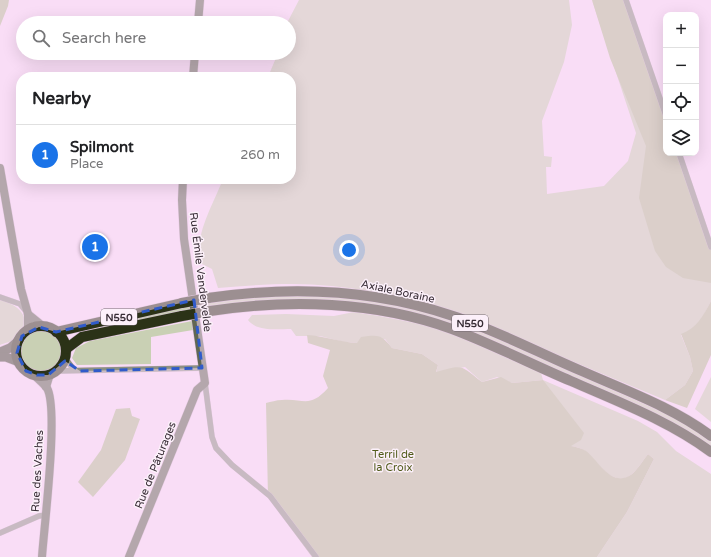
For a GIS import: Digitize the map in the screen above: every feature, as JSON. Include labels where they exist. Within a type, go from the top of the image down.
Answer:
[{"type":"highway","name":"Axiale Boraine","points":[[56,332],[208,298],[280,291],[340,292],[388,299],[421,306],[472,323],[670,411],[711,436]]},
{"type":"highway","name":"Axiale Boraine","points":[[53,372],[65,353],[82,337],[182,316],[259,305],[314,305],[373,310],[430,322],[474,339],[666,424],[711,452]]},
{"type":"highway","points":[[53,372],[34,375],[26,371],[19,362],[17,351],[19,340],[28,330],[44,327],[56,332],[63,340],[65,353]]},
{"type":"main road","points":[[0,352],[10,348],[19,340]]},
{"type":"main road","points":[[0,357],[6,357],[19,362]]},
{"type":"street","points":[[199,16],[200,0]]},
{"type":"street","points":[[626,0],[663,107]]},
{"type":"street","points":[[193,72],[194,60]]},
{"type":"street","points":[[680,156],[711,247]]},
{"type":"street","points":[[0,168],[21,290],[28,314],[28,330]]},
{"type":"street","name":"Rue Émile Vandervelde","points":[[183,184],[184,239],[205,383]]},
{"type":"street","points":[[0,297],[20,304],[28,314],[44,327]]},
{"type":"street","points":[[65,353],[74,370]]},
{"type":"street","points":[[53,372],[74,370],[202,368]]},
{"type":"street","name":"Rue des Vaches","points":[[42,557],[46,515],[51,415],[50,401],[46,387],[53,372]]},
{"type":"street","points":[[34,375],[46,387]]},
{"type":"street","points":[[205,383],[212,437],[216,448],[232,465],[270,496],[316,557]]},
{"type":"street","name":"Rue de Pâturages","points":[[129,557],[198,390],[205,383]]},
{"type":"street","points":[[0,533],[39,516],[46,515]]},
{"type":"highlighted area","points":[[194,300],[202,368],[80,371],[65,361],[48,375],[37,375],[26,371],[17,353],[22,336],[39,327],[56,332]]},
{"type":"green space","points":[[0,0],[9,0],[0,26]]},
{"type":"green space","points":[[299,0],[569,0],[572,25],[564,62],[542,121],[544,156],[552,157],[551,167],[546,167],[547,194],[604,186],[628,161],[636,133],[592,0],[663,147],[663,156],[667,156],[711,247],[711,301],[701,321],[690,331],[681,335],[690,357],[693,371],[685,385],[665,400],[449,310],[391,295],[351,288],[292,284],[218,288],[212,269],[200,263],[199,252],[202,231],[221,184],[296,184],[296,72],[270,72],[275,60],[296,60],[296,16],[291,16]]},
{"type":"green space","points":[[592,0],[626,0],[663,107],[663,156],[680,156],[711,247],[711,283],[683,278],[666,267],[655,251],[639,198],[646,146],[610,58]]},
{"type":"green space","points":[[262,295],[321,295],[379,301],[439,315],[472,327],[679,420],[711,441],[711,447],[467,331],[321,301],[86,332],[126,319],[190,304]]},
{"type":"green space","points":[[0,300],[8,302],[19,310],[25,321],[21,333],[13,340],[0,345]]},
{"type":"green space","points":[[711,301],[711,355],[687,408],[665,400],[685,385],[693,371],[690,357],[681,334],[695,325]]},
{"type":"green space","points":[[354,312],[436,328],[459,336],[541,373],[543,380],[512,383],[497,377],[482,382],[465,367],[436,373],[438,365],[422,354],[392,348],[385,339],[357,343],[344,342],[320,336],[296,336],[291,329],[262,328],[252,324],[248,320],[252,315],[286,314],[334,316]]},
{"type":"green space","points":[[192,321],[193,330],[151,337],[151,364],[77,365],[72,358],[76,348],[90,341]]},
{"type":"green space","points":[[45,331],[52,334],[58,340],[61,351],[60,359],[52,368],[45,371],[37,371],[30,368],[22,359],[21,347],[24,340],[33,332]]},
{"type":"green space","name":"Terril de la Croix","points":[[307,335],[357,343],[361,337],[379,336],[392,348],[422,354],[438,365],[436,372],[457,367],[465,369],[482,382],[501,377],[512,383],[543,380],[584,433],[581,440],[571,446],[586,451],[606,472],[618,478],[625,478],[632,474],[648,454],[654,459],[627,512],[597,557],[312,557],[268,497],[266,403],[280,400],[311,400],[316,398],[328,388],[323,376],[330,350],[308,343]]},
{"type":"green space","points":[[711,377],[711,422],[695,409]]},
{"type":"green space","points":[[543,380],[638,421],[657,432],[676,451],[711,474],[711,557],[597,557],[627,512],[654,459],[648,454],[634,472],[625,478],[613,477],[607,473],[584,450],[570,446]]},
{"type":"green space","points":[[130,408],[132,416],[140,419],[125,460],[93,497],[78,482],[101,450],[116,409]]},
{"type":"place","name":"Spilmont","points":[[95,247]]}]
